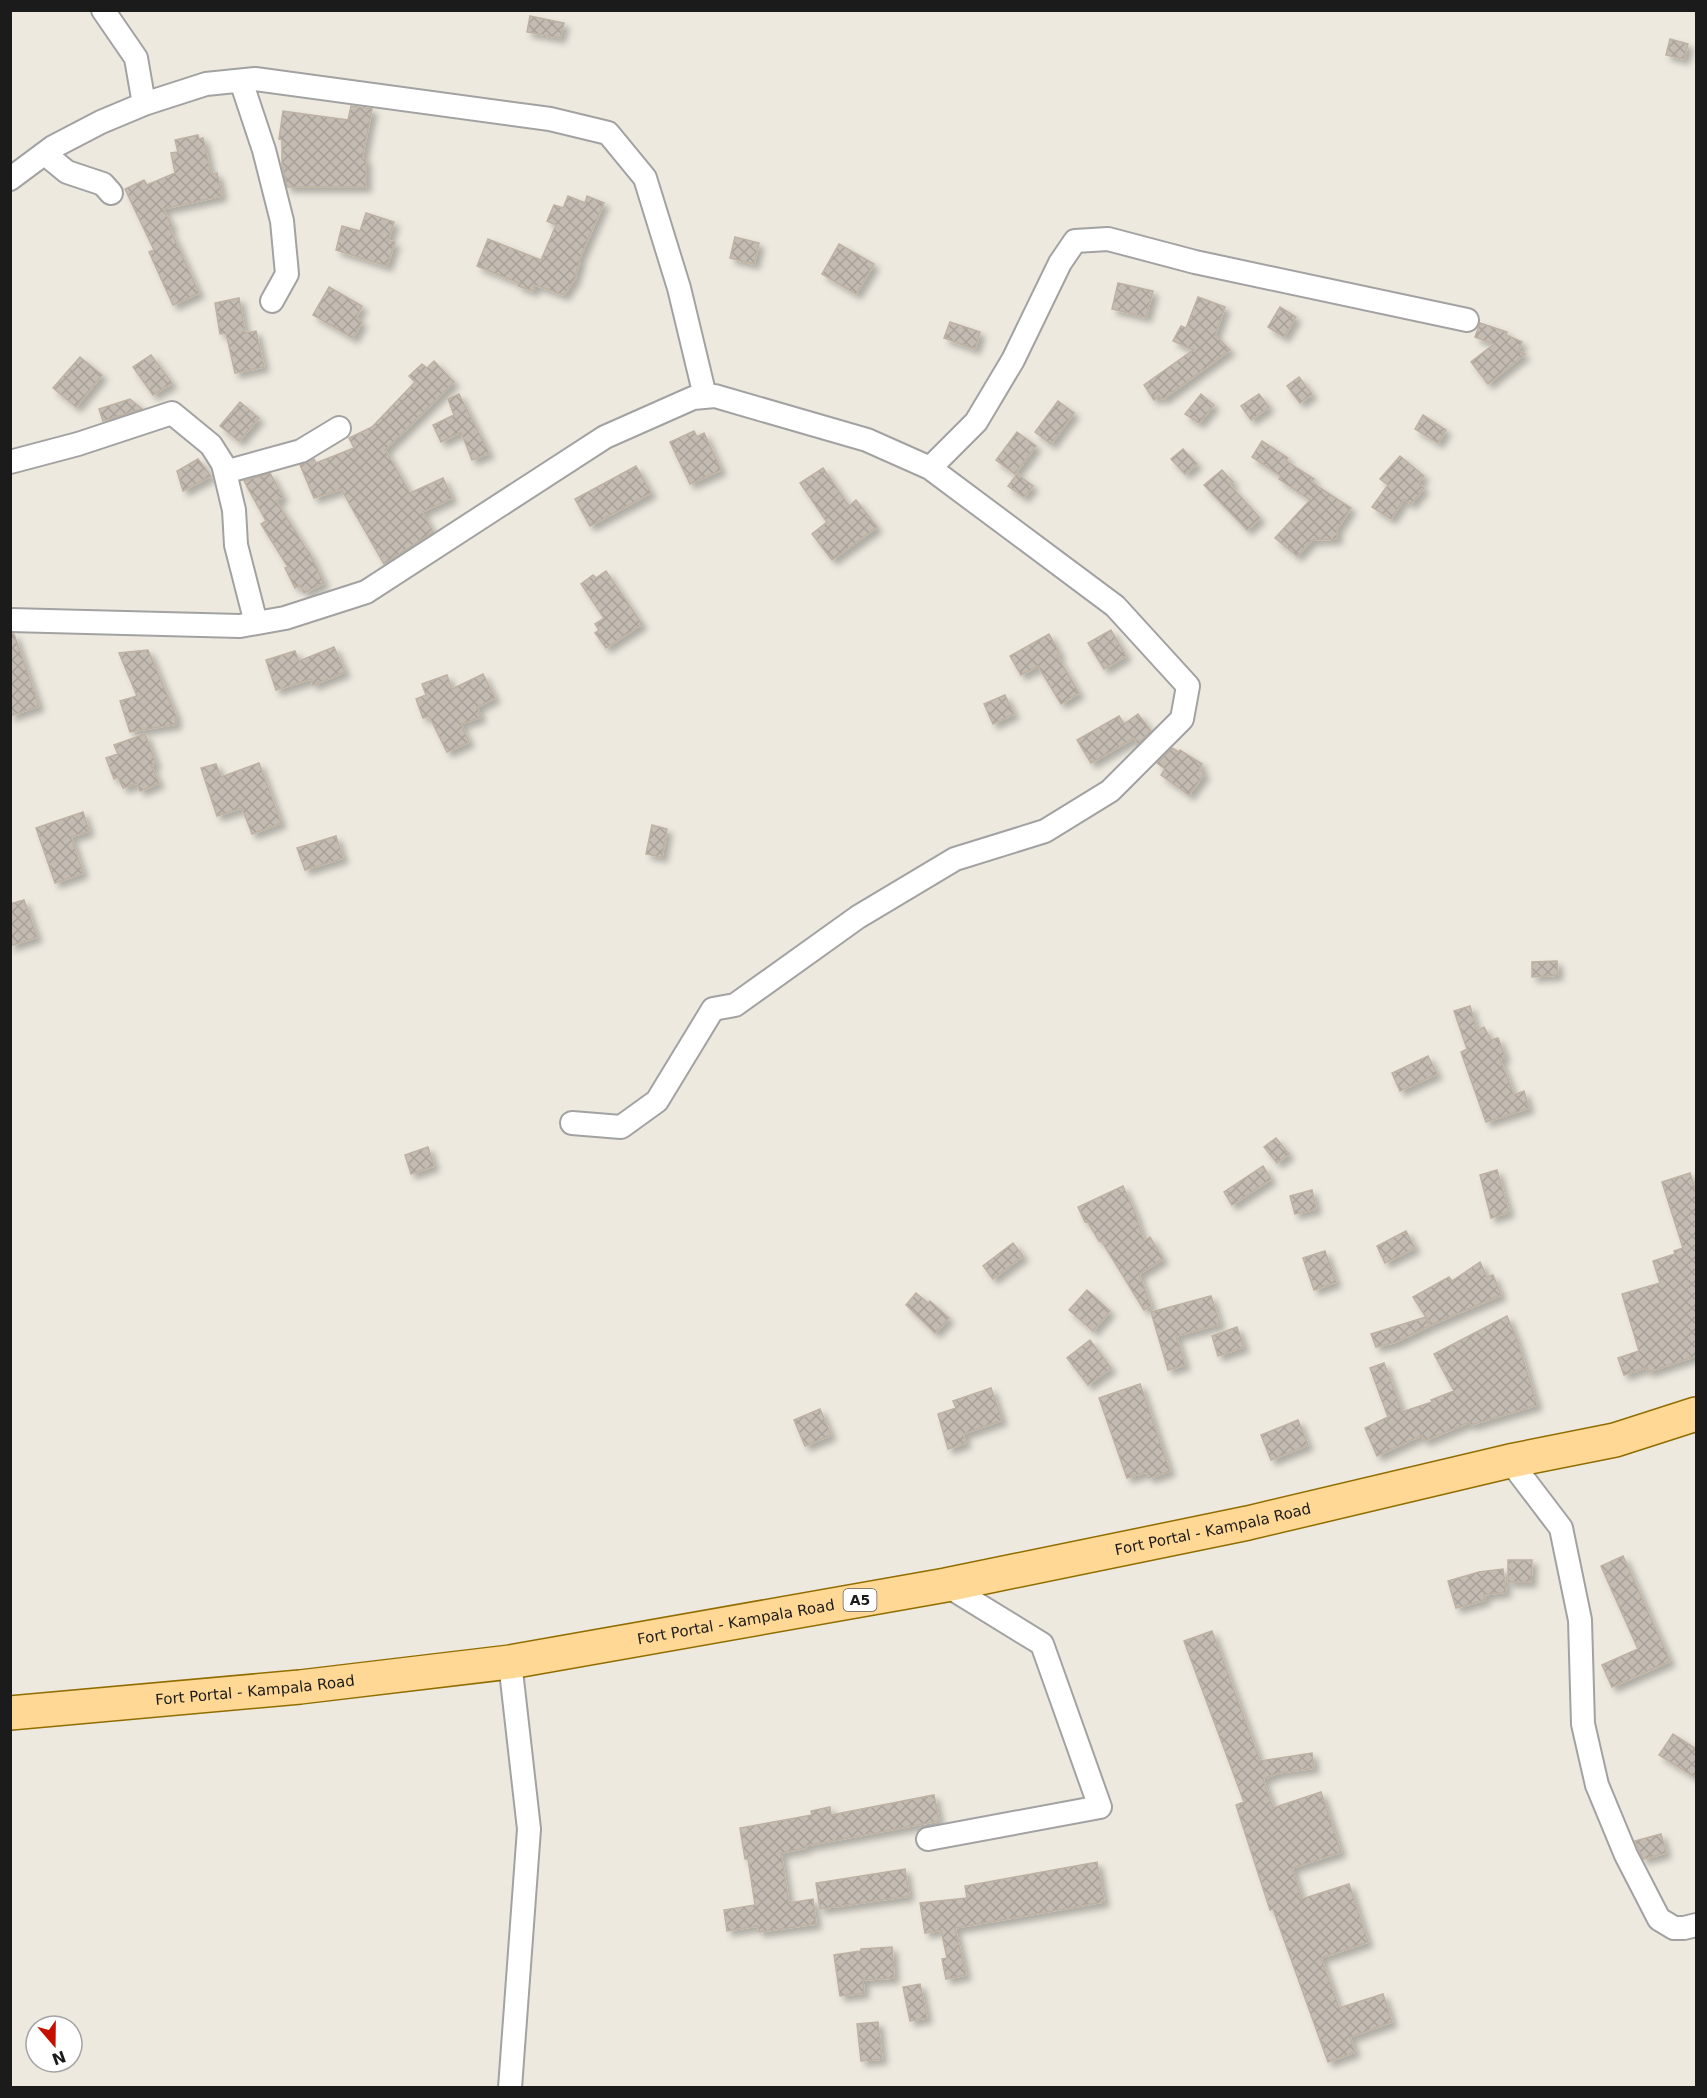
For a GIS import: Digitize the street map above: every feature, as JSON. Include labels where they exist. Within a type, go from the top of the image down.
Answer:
[{"type":"main road","name":"Fort Portal - Kampala Road","points":[[10,1713],[300,1687],[510,1662],[946,1585],[1248,1523],[1510,1461],[1615,1440],[1696,1414]]},
{"type":"street","points":[[103,10],[136,58],[144,104]]},
{"type":"street","points":[[10,179],[45,153],[101,122],[144,104],[206,84],[255,79],[550,119],[608,133],[645,178],[679,288],[705,396]]},
{"type":"street","points":[[241,81],[264,150],[282,221],[287,274],[272,301]]},
{"type":"street","points":[[45,153],[67,172],[102,184],[111,193]]},
{"type":"street","points":[[930,468],[976,422],[1013,360],[1060,263],[1075,241],[1108,239],[1195,262],[1467,320]]},
{"type":"street","points":[[10,620],[240,626],[285,618],[366,592],[605,437],[693,398],[715,396],[867,440],[930,468],[1115,606],[1188,686],[1182,720],[1110,791],[1046,831],[955,859],[858,917],[735,1005],[713,1009],[657,1101],[621,1127],[572,1123]]},
{"type":"street","points":[[10,462],[78,444],[172,413],[211,445],[223,464],[234,510],[236,545],[256,623]]},
{"type":"street","points":[[225,472],[301,451],[339,428]]},
{"type":"street","points":[[1510,1461],[1562,1528],[1580,1620],[1583,1724],[1597,1785],[1626,1855],[1659,1919],[1674,1928],[1696,1925]]},
{"type":"street","points":[[928,1839],[1100,1807],[1042,1644],[946,1585]]},
{"type":"street","points":[[510,1662],[529,1829],[510,2088]]},
{"type":"building","points":[[530,16],[564,23],[560,38],[527,32]]},
{"type":"building","points":[[1670,39],[1688,44],[1684,59],[1666,55]]},
{"type":"building","points":[[351,106],[372,109],[362,159],[366,159],[366,187],[287,187],[282,164],[282,140],[279,139],[283,111],[348,120]]},
{"type":"building","points":[[198,135],[199,139],[203,138],[211,174],[217,173],[222,196],[163,209],[199,293],[173,305],[149,252],[154,250],[125,189],[144,180],[147,185],[175,173],[171,153],[178,152],[175,140]]},
{"type":"building","points":[[568,196],[585,203],[587,196],[604,203],[578,262],[580,262],[576,277],[564,295],[535,285],[533,291],[518,286],[519,283],[477,266],[488,239],[541,260],[556,225],[547,221],[554,205],[563,208]]},
{"type":"building","points":[[366,213],[394,222],[388,241],[395,242],[387,266],[336,250],[342,226],[360,231]]},
{"type":"building","points":[[735,237],[759,243],[754,264],[730,258]]},
{"type":"building","points":[[839,244],[874,264],[856,294],[822,274]]},
{"type":"building","points":[[1118,283],[1153,291],[1146,317],[1112,309]]},
{"type":"building","points":[[329,287],[362,306],[356,318],[362,322],[353,338],[313,315]]},
{"type":"building","points":[[1198,297],[1225,307],[1215,335],[1230,350],[1163,399],[1158,396],[1154,400],[1144,385],[1193,350],[1173,341],[1181,326],[1186,328]]},
{"type":"building","points":[[239,298],[245,333],[256,331],[264,367],[235,373],[226,333],[220,334],[215,303]]},
{"type":"building","points":[[1280,307],[1296,317],[1284,337],[1268,327]]},
{"type":"building","points":[[950,322],[980,332],[975,349],[944,338]]},
{"type":"building","points":[[1480,323],[1507,332],[1506,335],[1522,342],[1518,351],[1525,354],[1488,384],[1471,362],[1494,344],[1475,337]]},
{"type":"building","points":[[151,355],[172,383],[153,395],[133,367]]},
{"type":"building","points":[[80,357],[102,375],[76,407],[53,388]]},
{"type":"building","points":[[434,361],[454,382],[385,450],[410,493],[443,478],[452,498],[422,512],[433,532],[384,564],[341,489],[314,498],[300,465],[314,459],[316,463],[354,448],[349,438],[372,427],[415,382],[409,376],[422,364],[427,368]]},
{"type":"building","points":[[1299,377],[1312,394],[1300,403],[1287,386]]},
{"type":"building","points":[[459,394],[489,453],[472,460],[461,432],[441,442],[433,425],[454,415],[448,399]]},
{"type":"building","points":[[1201,394],[1214,405],[1199,423],[1185,414]]},
{"type":"building","points":[[1259,394],[1269,407],[1251,420],[1241,406]]},
{"type":"building","points":[[130,399],[142,409],[103,421],[99,409]]},
{"type":"building","points":[[1058,401],[1074,413],[1051,444],[1035,432]]},
{"type":"building","points":[[240,402],[259,418],[239,441],[220,426]]},
{"type":"building","points":[[1423,415],[1446,430],[1438,443],[1415,429]]},
{"type":"building","points":[[694,431],[697,437],[704,433],[721,470],[690,484],[670,442]]},
{"type":"building","points":[[1017,432],[1036,446],[1015,474],[996,460]]},
{"type":"building","points":[[1262,441],[1288,458],[1286,461],[1314,479],[1311,482],[1351,508],[1337,529],[1337,539],[1312,540],[1297,556],[1275,538],[1310,500],[1279,479],[1281,476],[1252,457]]},
{"type":"building","points":[[1183,449],[1197,464],[1185,474],[1171,459]]},
{"type":"building","points":[[1400,456],[1424,476],[1418,483],[1424,488],[1411,504],[1404,499],[1391,519],[1372,507],[1388,485],[1380,479]]},
{"type":"building","points":[[198,459],[211,476],[183,491],[177,471]]},
{"type":"building","points":[[636,466],[651,493],[590,526],[575,499]]},
{"type":"building","points":[[823,468],[849,506],[856,500],[877,527],[832,560],[812,534],[827,522],[800,483]]},
{"type":"building","points":[[1222,470],[1233,482],[1230,485],[1260,518],[1247,530],[1204,485]]},
{"type":"building","points":[[270,473],[283,497],[276,501],[309,552],[324,583],[304,593],[300,585],[295,588],[285,568],[288,567],[261,524],[266,521],[244,481]]},
{"type":"building","points":[[1017,474],[1033,486],[1024,497],[1008,486]]},
{"type":"building","points":[[606,571],[642,624],[606,648],[595,633],[599,630],[595,624],[604,618],[581,584],[593,575],[596,578]]},
{"type":"building","points":[[1111,630],[1126,656],[1104,669],[1088,643]]},
{"type":"building","points":[[10,634],[14,634],[39,706],[10,716]]},
{"type":"building","points":[[1049,634],[1060,654],[1057,656],[1079,693],[1061,704],[1038,666],[1021,675],[1010,656]]},
{"type":"building","points":[[334,647],[345,672],[313,685],[311,679],[276,690],[266,660],[295,651],[299,661]]},
{"type":"building","points":[[148,650],[176,716],[176,724],[130,732],[120,701],[137,696],[119,653]]},
{"type":"building","points":[[483,674],[495,698],[477,707],[481,717],[461,724],[469,742],[447,752],[429,716],[423,718],[416,699],[426,695],[422,684],[447,675],[452,689]]},
{"type":"building","points":[[1005,695],[1014,714],[993,724],[984,704]]},
{"type":"building","points":[[1138,714],[1151,731],[1138,744],[1134,738],[1091,763],[1077,740],[1119,716],[1124,724]]},
{"type":"building","points":[[145,734],[156,764],[151,765],[159,783],[140,791],[137,783],[123,788],[118,777],[114,779],[106,758],[118,754],[114,745]]},
{"type":"building","points":[[1172,748],[1179,752],[1180,750],[1202,764],[1199,769],[1205,773],[1189,795],[1161,775],[1165,769],[1157,763]]},
{"type":"building","points":[[259,763],[281,823],[252,834],[242,808],[217,816],[201,768],[216,764],[221,777]]},
{"type":"building","points":[[83,812],[89,831],[71,837],[83,873],[55,883],[36,828]]},
{"type":"building","points":[[652,825],[667,829],[662,857],[646,854]]},
{"type":"building","points":[[336,836],[343,858],[305,870],[297,848]]},
{"type":"building","points":[[24,900],[37,937],[10,946],[10,904]]},
{"type":"building","points":[[1557,961],[1558,975],[1532,977],[1532,962]]},
{"type":"building","points":[[1470,1006],[1477,1031],[1484,1027],[1491,1040],[1498,1038],[1505,1057],[1500,1059],[1514,1095],[1524,1091],[1529,1108],[1486,1122],[1461,1052],[1467,1049],[1454,1011]]},
{"type":"building","points":[[1428,1056],[1437,1074],[1400,1091],[1392,1073]]},
{"type":"building","points":[[1276,1138],[1289,1154],[1277,1163],[1264,1147]]},
{"type":"building","points":[[428,1147],[434,1166],[411,1174],[405,1155]]},
{"type":"building","points":[[1263,1166],[1271,1179],[1232,1205],[1224,1192]]},
{"type":"building","points":[[1497,1170],[1509,1212],[1491,1218],[1480,1175]]},
{"type":"building","points":[[1690,1173],[1696,1192],[1696,1356],[1648,1372],[1647,1367],[1624,1375],[1618,1358],[1639,1351],[1622,1294],[1660,1283],[1653,1261],[1675,1254],[1674,1251],[1683,1248],[1662,1182]]},
{"type":"building","points":[[1123,1186],[1144,1241],[1150,1237],[1163,1259],[1139,1274],[1151,1306],[1144,1310],[1101,1240],[1099,1241],[1087,1221],[1085,1222],[1078,1207]]},
{"type":"building","points":[[1312,1190],[1316,1209],[1295,1214],[1290,1196]]},
{"type":"building","points":[[1406,1231],[1415,1248],[1385,1263],[1377,1246]]},
{"type":"building","points":[[1013,1243],[1023,1256],[993,1279],[983,1266]]},
{"type":"building","points":[[1325,1251],[1336,1282],[1314,1290],[1303,1258]]},
{"type":"building","points":[[1480,1262],[1487,1277],[1493,1275],[1501,1295],[1431,1325],[1413,1297],[1449,1277],[1452,1281]]},
{"type":"building","points":[[1087,1290],[1110,1311],[1093,1331],[1069,1310]]},
{"type":"building","points":[[916,1293],[928,1303],[930,1301],[949,1318],[935,1333],[906,1305]]},
{"type":"building","points":[[1211,1296],[1220,1324],[1176,1336],[1185,1365],[1168,1370],[1151,1312]]},
{"type":"building","points":[[1507,1316],[1517,1340],[1537,1405],[1471,1425],[1470,1422],[1424,1441],[1422,1435],[1377,1456],[1365,1428],[1388,1417],[1370,1368],[1384,1363],[1402,1412],[1432,1402],[1431,1400],[1454,1391],[1434,1354]]},
{"type":"building","points":[[1426,1317],[1429,1326],[1396,1342],[1376,1347],[1371,1334]]},
{"type":"building","points":[[1237,1327],[1244,1347],[1218,1356],[1212,1336]]},
{"type":"building","points":[[1090,1340],[1111,1368],[1088,1385],[1067,1358]]},
{"type":"building","points":[[1140,1384],[1170,1471],[1149,1478],[1147,1472],[1127,1478],[1099,1398]]},
{"type":"building","points":[[991,1388],[1002,1420],[963,1434],[966,1443],[948,1449],[938,1414],[956,1408],[953,1401]]},
{"type":"building","points":[[820,1409],[831,1435],[805,1446],[794,1420]]},
{"type":"building","points":[[1298,1420],[1308,1445],[1271,1460],[1261,1435]]},
{"type":"building","points":[[1623,1556],[1670,1661],[1612,1687],[1602,1665],[1638,1649],[1601,1566]]},
{"type":"building","points":[[1508,1560],[1532,1560],[1531,1582],[1508,1582]]},
{"type":"building","points":[[1503,1569],[1506,1592],[1484,1595],[1485,1600],[1456,1608],[1448,1581],[1479,1572]]},
{"type":"building","points":[[1212,1631],[1260,1761],[1312,1753],[1314,1768],[1278,1773],[1263,1779],[1273,1808],[1321,1792],[1341,1852],[1292,1868],[1302,1899],[1349,1884],[1368,1942],[1321,1958],[1339,2008],[1383,1994],[1392,2022],[1350,2037],[1355,2052],[1328,2062],[1273,1909],[1270,1910],[1236,1805],[1244,1802],[1184,1641]]},
{"type":"building","points":[[1673,1734],[1696,1749],[1696,1778],[1659,1755]]},
{"type":"building","points":[[934,1795],[939,1821],[805,1846],[806,1848],[781,1853],[789,1903],[813,1899],[816,1924],[759,1932],[758,1926],[727,1931],[724,1910],[755,1905],[748,1859],[745,1859],[740,1828],[812,1815],[811,1811],[830,1807],[831,1815]]},
{"type":"building","points":[[1661,1834],[1666,1853],[1643,1859],[1635,1841]]},
{"type":"building","points":[[1097,1862],[1104,1902],[955,1928],[966,1975],[946,1979],[942,1959],[947,1958],[941,1930],[925,1933],[920,1903],[967,1898],[965,1886]]},
{"type":"building","points":[[905,1869],[909,1896],[820,1909],[816,1883]]},
{"type":"building","points":[[892,1947],[894,1978],[863,1980],[864,1993],[840,1996],[834,1955],[861,1951],[861,1949]]},
{"type":"building","points":[[920,1984],[927,2018],[910,2021],[903,1987]]},
{"type":"building","points":[[878,2022],[882,2059],[861,2061],[857,2024]]}]
